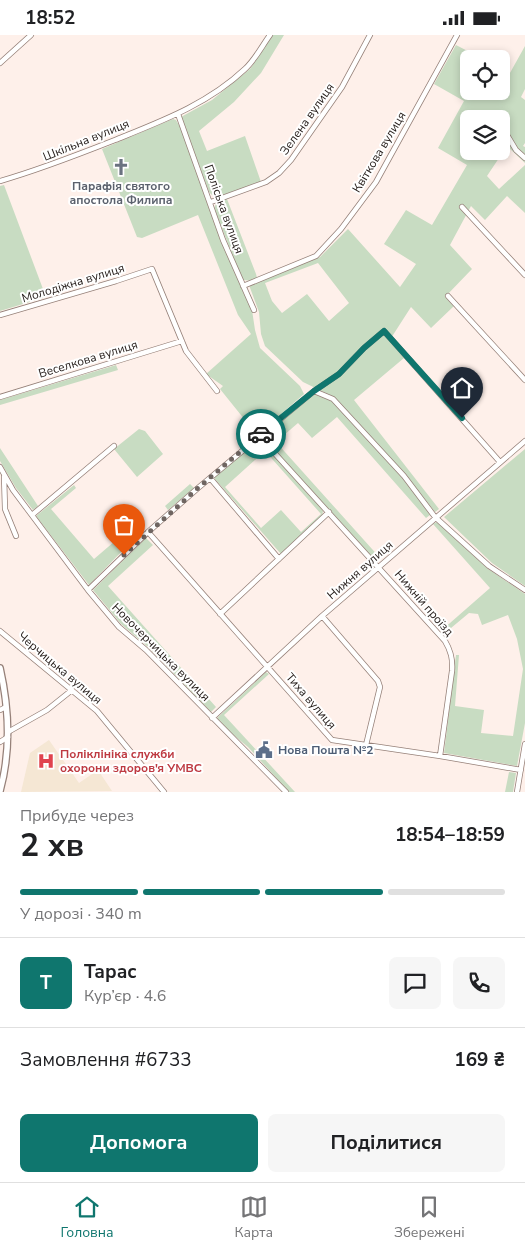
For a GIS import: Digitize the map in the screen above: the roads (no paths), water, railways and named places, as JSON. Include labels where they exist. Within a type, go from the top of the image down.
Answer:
[{"type":"street","points":[[0,63],[32,35]]},
{"type":"street","name":"Шкільна вулиця","points":[[0,181],[42,169],[178,114],[211,97],[247,67],[270,35]]},
{"type":"street","name":"Зелена вулиця","points":[[211,202],[266,182],[279,173],[292,160],[342,87],[370,35]]},
{"type":"street","name":"Квіткова вулиця","points":[[243,286],[316,256],[341,229],[376,182],[457,35]]},
{"type":"street","name":"Поліська вулиця","points":[[178,114],[224,240],[254,310]]},
{"type":"street","points":[[510,140],[525,159]]},
{"type":"street","points":[[462,207],[525,275]]},
{"type":"street","name":"Молодіжна вулиця","points":[[0,315],[152,269],[182,341]]},
{"type":"street","points":[[448,296],[525,380]]},
{"type":"street","points":[[88,590],[210,478],[314,391],[339,374],[364,348],[384,331],[500,462]]},
{"type":"street","points":[[182,341],[186,351],[217,391]]},
{"type":"street","name":"Веселкова вулиця","points":[[0,397],[182,341]]},
{"type":"street","points":[[314,391],[333,399],[404,476],[435,517],[489,566],[525,590]]},
{"type":"street","name":"Нижній проїзд","points":[[259,436],[379,567],[445,641],[451,651],[453,661],[440,756]]},
{"type":"street","name":"Нижня вулиця","points":[[212,718],[322,616],[525,441]]},
{"type":"street","points":[[32,515],[114,446]]},
{"type":"street","name":"Новочерчицька вулиця","points":[[0,467],[13,490],[88,590],[120,627],[146,650],[286,792]]},
{"type":"street","points":[[4,474],[5,509],[16,536]]},
{"type":"street","points":[[210,478],[279,559]]},
{"type":"street","points":[[220,614],[329,513]]},
{"type":"street","name":"Тиха вулиця","points":[[148,533],[332,740],[521,770]]},
{"type":"street","points":[[322,616],[378,681],[380,687],[366,745]]},
{"type":"street","name":"Черчицька вулиця","points":[[0,631],[97,711],[164,792]]},
{"type":"street","points":[[0,668],[3,709],[8,735],[7,761],[0,791]]},
{"type":"street","points":[[0,743],[8,735],[72,691]]},
{"type":"street","points":[[517,792],[525,744]]},
{"type":"place","name":"Парафія святого апостола Филипа","points":[[121,167]]},
{"type":"place","name":"Нова Пошта №2","points":[[264,750]]},
{"type":"place","name":"Поліклініка служби охорони здоров'я УМВС","points":[[46,761]]}]
